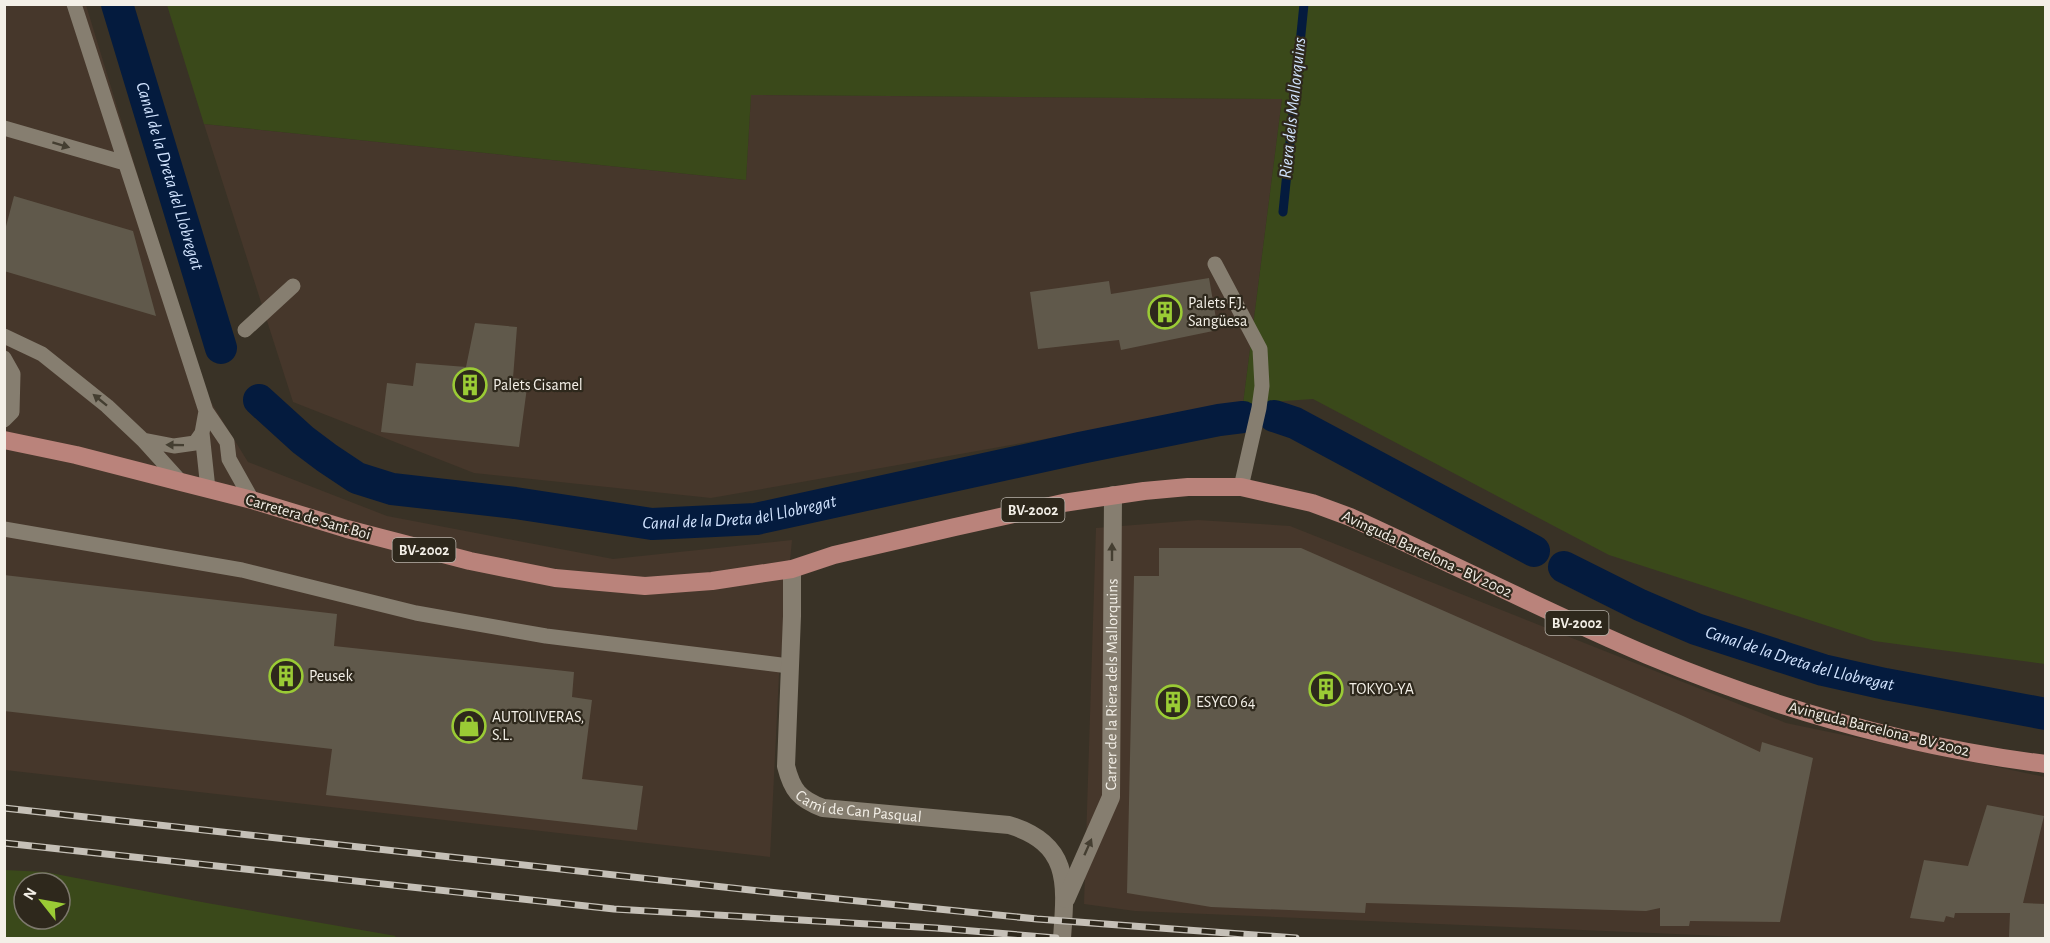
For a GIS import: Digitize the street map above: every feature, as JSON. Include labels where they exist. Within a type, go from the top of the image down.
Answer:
[{"type":"main road","name":"Carretera de Sant Boi","points":[[4,440],[76,455],[252,500],[422,550],[555,578],[645,585],[711,581],[792,569]]},
{"type":"main road","name":"Avinguda Barcelona - BV 2002","points":[[792,569],[834,555],[1063,503],[1188,487],[1241,488],[1312,503],[1350,517],[1616,641],[1710,680],[1761,698],[1827,719],[1930,744],[2046,764]]},
{"type":"street","name":"Carrer de la Riera dels Mallorquins","points":[[1065,901],[1111,797],[1113,495]]},
{"type":"street","name":"Camí de Can Pasqual","points":[[792,569],[786,766],[790,781],[798,794],[809,803],[823,808],[1009,825],[1026,831],[1041,840],[1053,852],[1060,866],[1065,901],[1062,939]]},
{"type":"lane","points":[[75,4],[206,411],[227,442],[233,467],[252,500]]},
{"type":"lane","points":[[4,128],[126,163]]},
{"type":"lane","points":[[1215,264],[1260,349],[1262,386],[1259,408],[1241,488]]},
{"type":"lane","points":[[245,330],[293,286]]},
{"type":"lane","points":[[4,336],[42,354],[107,406],[143,440],[181,482]]},
{"type":"lane","points":[[4,358],[13,374],[12,412],[4,420]]},
{"type":"lane","points":[[206,411],[202,433],[208,489]]},
{"type":"lane","points":[[143,440],[174,447],[195,443],[202,433]]},
{"type":"lane","points":[[4,530],[242,570],[416,613],[546,636],[789,666]]},
{"type":"shaded area","points":[[5,5],[86,5],[203,389],[248,462],[387,516],[613,559],[792,540],[779,675],[770,857],[5,770]]},
{"type":"shaded area","points":[[751,95],[1282,99],[1243,404],[711,498],[474,473],[293,402],[204,124],[746,180]]},
{"type":"shaded area","points":[[1198,520],[1290,526],[1786,723],[2045,777],[2045,938],[1745,937],[1135,911],[1084,904],[1096,528]]},
{"type":"green space","points":[[167,5],[2045,5],[2045,664],[1874,641],[1609,555],[1313,399],[1243,404],[1282,99],[751,95],[746,180],[204,124]]},
{"type":"green space","points":[[5,870],[25,871],[12,871],[12,931],[72,931],[72,877],[396,936],[393,938],[5,938]]},
{"type":"building","points":[[14,196],[133,231],[156,316],[4,271],[4,234]]},
{"type":"building","points":[[1209,278],[1218,330],[1121,350],[1119,340],[1038,349],[1030,292],[1109,281],[1111,294]]},
{"type":"building","name":"Palets Cisamel","points":[[475,323],[517,327],[513,378],[528,380],[519,447],[381,432],[387,383],[413,386],[416,363],[466,367]]},
{"type":"building","points":[[1159,548],[1301,548],[1760,752],[1762,742],[1813,758],[1780,922],[1690,921],[1689,926],[1660,926],[1660,908],[1646,911],[1366,903],[1365,913],[1211,907],[1127,893],[1134,576],[1159,576]]},
{"type":"building","points":[[4,575],[337,614],[334,646],[574,672],[572,697],[592,700],[582,779],[643,786],[637,830],[326,795],[332,749],[4,711]]},
{"type":"building","points":[[1987,805],[2044,816],[2023,903],[2046,904],[2046,937],[2009,937],[2010,913],[1955,913],[1954,918],[1946,916],[1944,922],[1910,918],[1924,860],[1968,866]]},
{"type":"waterway","name":"Canal de la Dreta del Llobregat","points":[[117,4],[221,348]]},
{"type":"waterway","name":"Riera dels Mallorquins","points":[[1283,212],[1304,4]]},
{"type":"waterway","name":"Canal de la Dreta del Llobregat","points":[[259,400],[303,440],[357,478],[392,489],[515,503],[652,524],[756,519],[1080,448],[1243,417]]},
{"type":"waterway","name":"Canal de la Dreta del Llobregat","points":[[1274,416],[1295,423],[1534,551]]},
{"type":"waterway","name":"Canal de la Dreta del Llobregat","points":[[1564,567],[1640,605],[1696,629],[1823,670],[2046,714]]},
{"type":"railway","points":[[4,808],[778,893],[1037,919],[1296,938]]},
{"type":"railway","points":[[4,843],[614,909],[936,928],[1056,938]]},
{"type":"place","name":"Palets F.J. Sangüesa","points":[[1165,312]]},
{"type":"place","name":"Palets Cisamel","points":[[470,385]]},
{"type":"place","name":"Peusek","points":[[286,676]]},
{"type":"place","name":"TOKYO-YA","points":[[1326,689]]},
{"type":"place","name":"ESYCO 64","points":[[1173,702]]},
{"type":"place","name":"AUTOLIVERAS, S.L.","points":[[469,726]]}]
